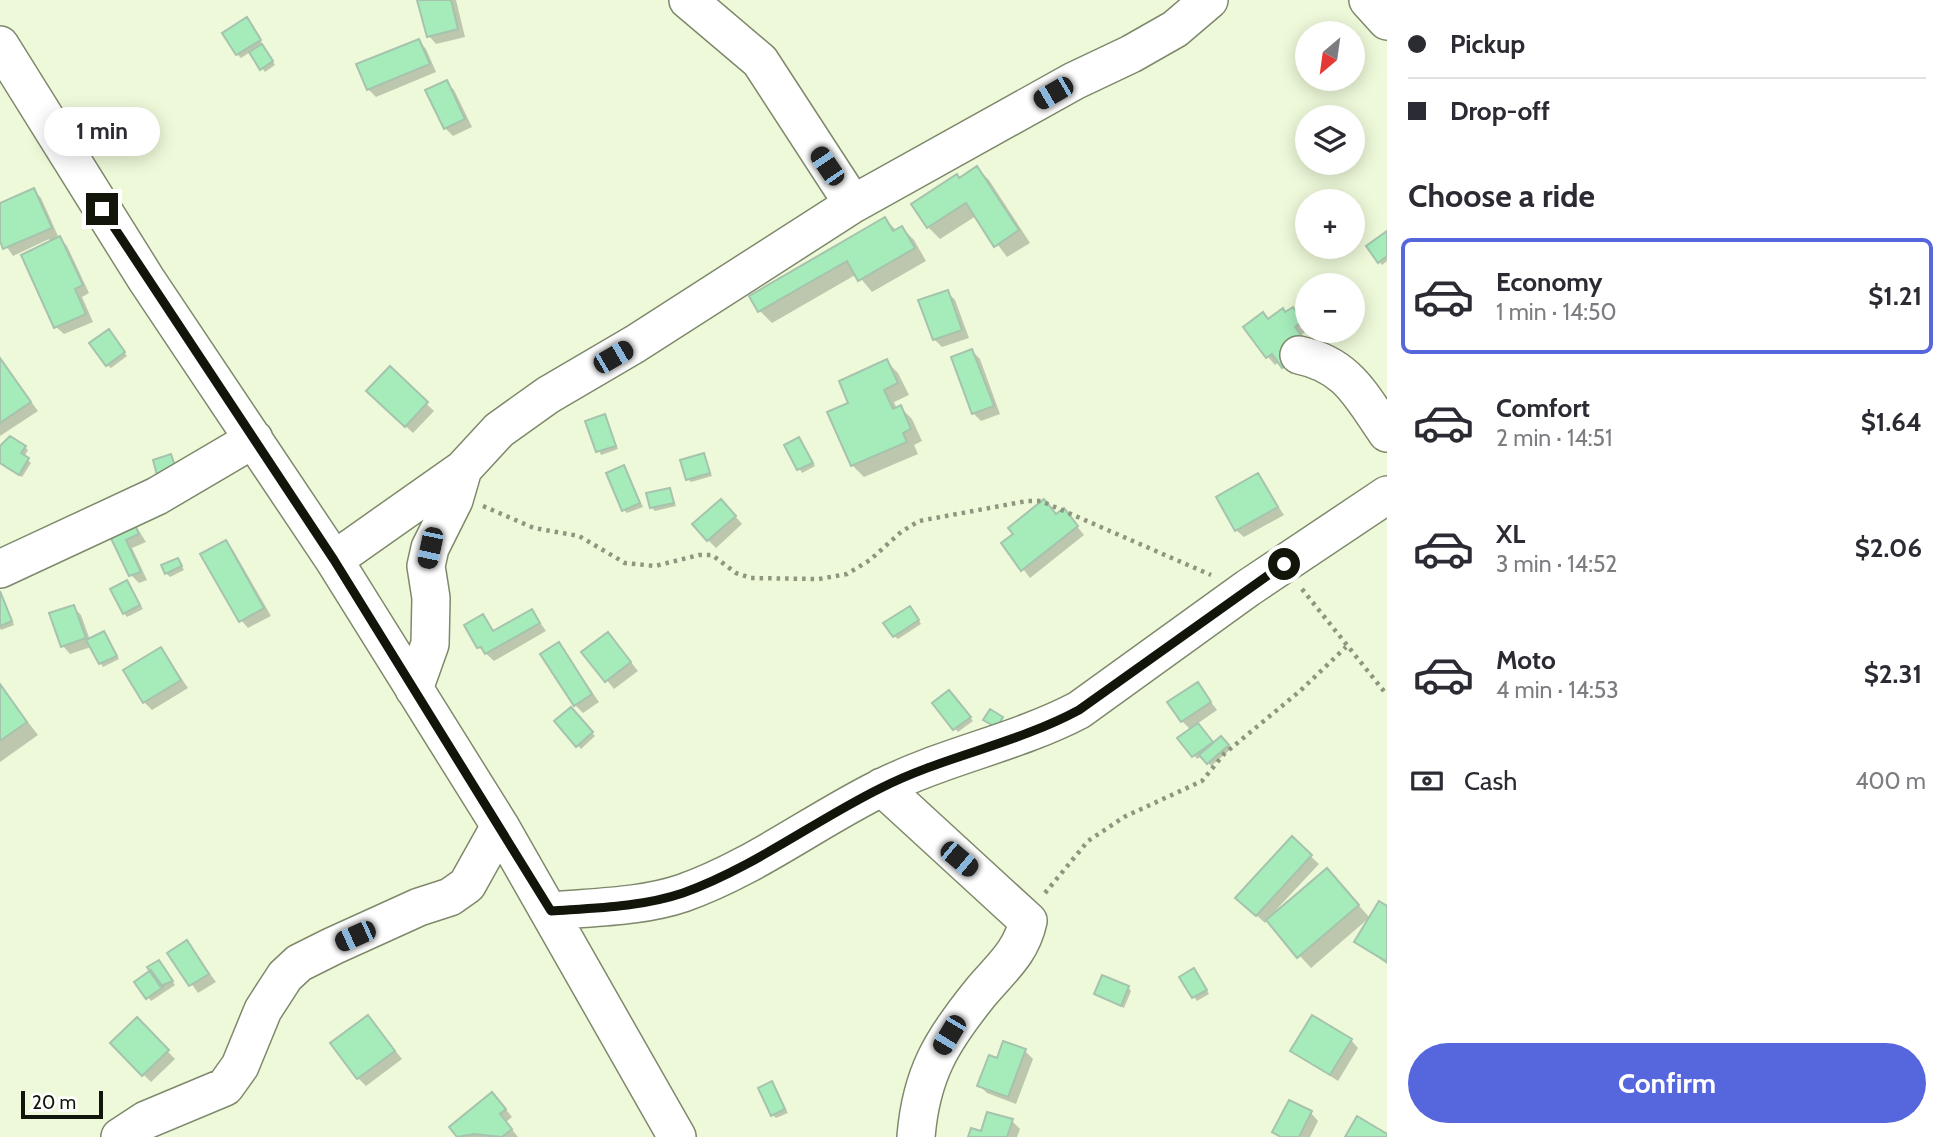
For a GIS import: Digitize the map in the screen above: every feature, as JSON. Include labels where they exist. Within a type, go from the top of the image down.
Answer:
[{"type":"street","points":[[688,0],[761,61],[789,110],[853,204]]},
{"type":"street","points":[[414,689],[430,644],[432,624],[426,566],[428,557],[459,484],[499,430],[548,395],[635,344],[853,204],[1073,81],[1131,54],[1175,29],[1209,0]]},
{"type":"street","points":[[1368,0],[1387,21]]},
{"type":"street","points":[[0,45],[146,279],[334,560],[500,826],[551,911],[677,1137]]},
{"type":"street","points":[[1300,355],[1332,365],[1349,379],[1387,433]]},
{"type":"street","points":[[0,569],[157,496],[254,439]]},
{"type":"street","points":[[334,560],[459,484]]},
{"type":"street","points":[[551,911],[624,905],[681,894],[733,872],[882,787],[1052,725],[1079,710],[1248,589],[1387,495]]},
{"type":"street","points":[[882,787],[1028,921],[1024,941],[1008,965],[983,990],[928,1072],[918,1108],[916,1137]]},
{"type":"street","points":[[120,1137],[146,1121],[225,1087],[240,1066],[262,1010],[285,976],[299,962],[467,885],[500,826]]},
{"type":"path","points":[[459,484],[484,507],[534,528],[579,536],[625,563],[655,566],[699,555],[712,555],[736,573],[751,578],[819,579],[847,574],[870,560],[901,532],[919,522],[1027,501],[1041,501],[1108,528],[1186,565],[1248,589]]},
{"type":"path","points":[[1284,564],[1346,647],[1387,695]]},
{"type":"path","points":[[1028,921],[1051,885],[1088,841],[1124,817],[1202,781],[1224,754],[1300,691],[1346,647]]},
{"type":"building","points":[[417,0],[451,0],[458,29],[427,37]]},
{"type":"building","points":[[247,17],[261,40],[236,55],[222,33]]},
{"type":"building","points":[[419,39],[430,64],[367,90],[356,64]]},
{"type":"building","points":[[262,44],[273,61],[260,70],[249,52]]},
{"type":"building","points":[[447,80],[465,119],[444,129],[425,90]]},
{"type":"building","points":[[977,166],[1019,230],[994,247],[966,203],[927,228],[911,204],[957,174],[959,178]]},
{"type":"building","points":[[34,188],[52,228],[3,249],[0,241],[0,203]]},
{"type":"building","points":[[885,217],[893,231],[902,226],[915,248],[858,281],[847,261],[758,312],[749,296]]},
{"type":"building","points":[[1387,231],[1387,256],[1378,263],[1366,246]]},
{"type":"building","points":[[60,236],[83,285],[75,289],[86,314],[54,328],[21,255]]},
{"type":"building","points":[[948,290],[962,330],[933,340],[918,300]]},
{"type":"building","points":[[1293,307],[1295,310],[1295,343],[1307,343],[1310,347],[1282,368],[1272,354],[1266,358],[1243,327],[1263,312],[1268,319],[1283,308],[1285,312]]},
{"type":"building","points":[[109,329],[125,352],[106,366],[89,343]]},
{"type":"building","points":[[972,349],[994,406],[972,414],[951,357]]},
{"type":"building","points":[[0,358],[31,402],[0,423]]},
{"type":"building","points":[[887,359],[898,383],[884,390],[893,409],[901,405],[911,429],[903,433],[907,442],[851,466],[827,412],[848,403],[839,381]]},
{"type":"building","points":[[390,366],[428,402],[405,427],[366,391]]},
{"type":"building","points":[[605,414],[616,446],[596,452],[585,421]]},
{"type":"building","points":[[10,436],[26,446],[21,453],[29,458],[19,475],[0,463],[0,446]]},
{"type":"building","points":[[799,437],[813,463],[797,470],[784,445]]},
{"type":"building","points":[[704,453],[710,473],[686,480],[680,460]]},
{"type":"building","points":[[171,454],[176,469],[157,475],[153,460]]},
{"type":"building","points":[[624,465],[640,503],[622,511],[606,473]]},
{"type":"building","points":[[1258,473],[1278,507],[1235,531],[1216,497]]},
{"type":"building","points":[[670,488],[674,503],[650,508],[646,493]]},
{"type":"building","points":[[721,499],[736,516],[707,541],[692,524]]},
{"type":"building","points":[[1044,499],[1056,514],[1064,508],[1078,526],[1021,571],[1001,543],[1013,534],[1008,528]]},
{"type":"building","points":[[132,518],[139,534],[126,540],[141,572],[129,576],[107,530]]},
{"type":"building","points":[[226,540],[264,608],[239,622],[200,554]]},
{"type":"building","points":[[178,558],[182,566],[165,574],[161,565]]},
{"type":"building","points":[[127,580],[140,605],[123,614],[110,589]]},
{"type":"building","points":[[0,591],[12,621],[0,626]]},
{"type":"building","points":[[74,605],[86,638],[61,647],[49,613]]},
{"type":"building","points":[[910,606],[919,620],[893,637],[883,623]]},
{"type":"building","points":[[532,609],[540,623],[485,654],[481,647],[477,648],[464,625],[483,614],[493,631]]},
{"type":"building","points":[[104,631],[117,656],[99,664],[86,640]]},
{"type":"building","points":[[608,632],[631,662],[605,682],[581,652]]},
{"type":"building","points":[[559,642],[592,694],[574,706],[540,654]]},
{"type":"building","points":[[161,647],[181,680],[143,703],[123,670]]},
{"type":"building","points":[[1198,682],[1211,702],[1181,722],[1167,702]]},
{"type":"building","points":[[0,684],[27,722],[0,741]]},
{"type":"building","points":[[949,690],[971,717],[953,730],[932,703]]},
{"type":"building","points":[[571,707],[593,732],[576,747],[554,721]]},
{"type":"building","points":[[990,709],[1003,717],[997,728],[983,720]]},
{"type":"building","points":[[1198,723],[1213,742],[1192,757],[1177,738]]},
{"type":"building","points":[[1221,736],[1229,745],[1207,764],[1199,755]]},
{"type":"building","points":[[1292,836],[1312,855],[1256,916],[1235,898]]},
{"type":"building","points":[[1327,868],[1359,905],[1297,958],[1266,920]]},
{"type":"building","points":[[1379,901],[1387,906],[1387,962],[1354,942]]},
{"type":"building","points":[[187,940],[209,974],[189,986],[167,953]]},
{"type":"building","points":[[159,960],[173,981],[160,986],[147,967]]},
{"type":"building","points":[[1194,968],[1207,990],[1192,998],[1179,977]]},
{"type":"building","points":[[151,970],[163,987],[146,999],[134,982]]},
{"type":"building","points":[[1102,975],[1129,986],[1121,1006],[1094,994]]},
{"type":"building","points":[[368,1015],[395,1051],[357,1079],[330,1043]]},
{"type":"building","points":[[1312,1015],[1352,1039],[1330,1075],[1290,1051]]},
{"type":"building","points":[[137,1017],[169,1050],[142,1076],[110,1043]]},
{"type":"building","points":[[1003,1041],[1026,1049],[1008,1097],[977,1086],[989,1055],[997,1058]]},
{"type":"building","points":[[772,1081],[785,1109],[771,1116],[758,1088]]},
{"type":"building","points":[[492,1092],[506,1109],[500,1114],[512,1129],[502,1137],[474,1134],[457,1137],[449,1127]]},
{"type":"building","points":[[1289,1100],[1312,1111],[1299,1137],[1281,1137],[1272,1132]]},
{"type":"building","points":[[987,1112],[1013,1119],[1007,1137],[968,1137],[971,1128],[981,1131]]},
{"type":"building","points":[[1357,1116],[1387,1134],[1387,1137],[1345,1137]]},
{"type":"route","points":[[102,209],[334,560],[551,911],[624,905],[681,894],[733,872],[882,787],[1052,725],[1079,710],[1284,564]]}]
